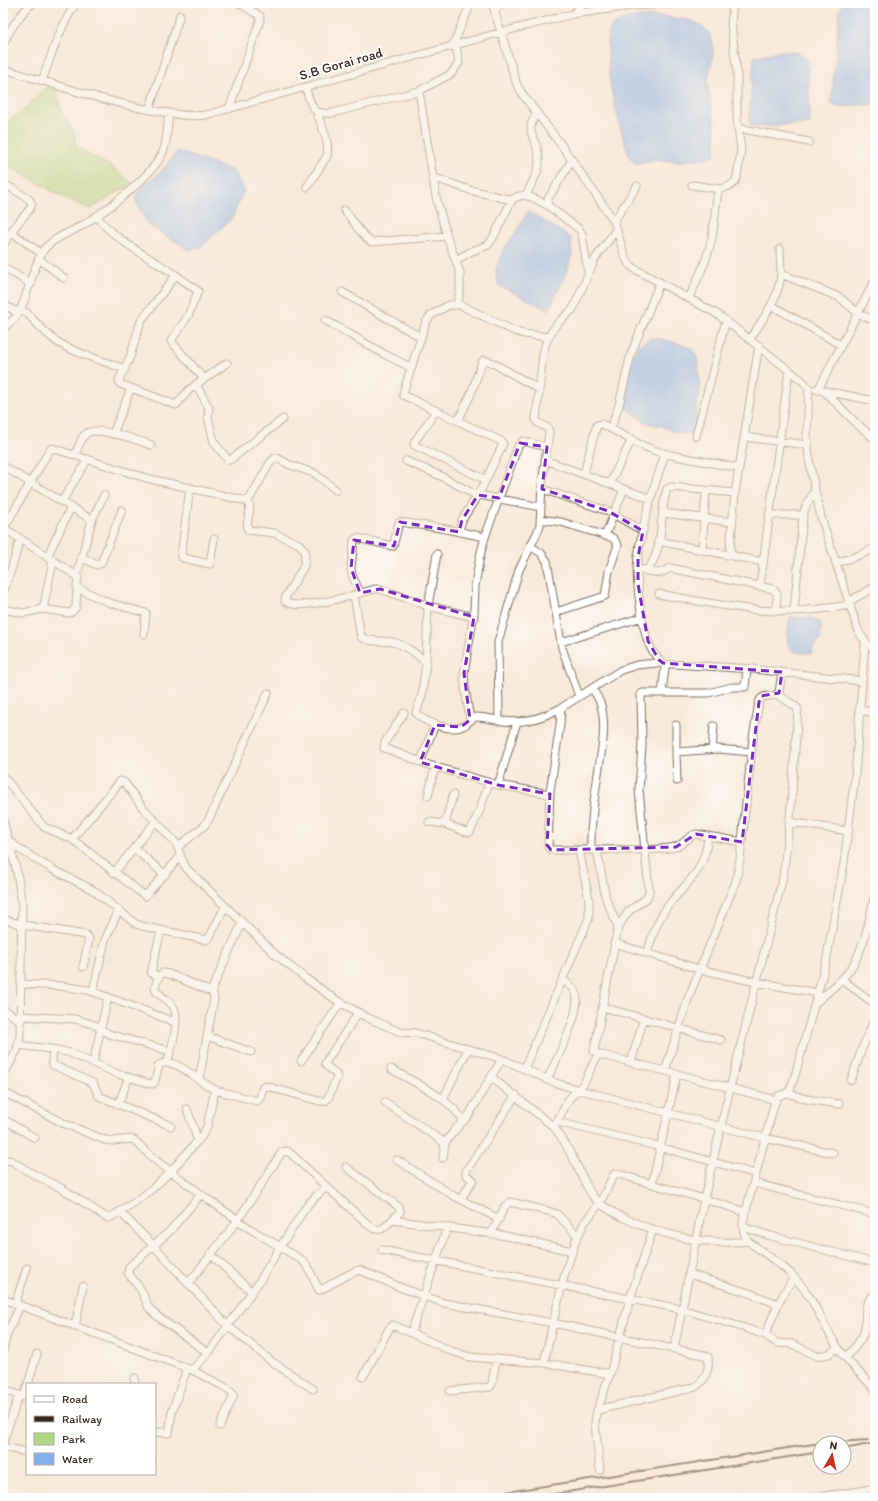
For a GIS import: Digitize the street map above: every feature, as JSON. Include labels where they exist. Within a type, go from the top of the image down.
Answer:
[{"type":"street","points":[[3,44],[7,36],[33,3]]},
{"type":"street","points":[[42,80],[65,20],[76,3]]},
{"type":"street","points":[[229,109],[260,21],[260,16],[248,5],[239,3]]},
{"type":"street","points":[[318,113],[332,113],[419,91],[451,74],[459,63],[454,45],[471,3]]},
{"type":"street","points":[[502,3],[494,6],[517,85],[572,160],[614,222],[625,257],[629,264],[702,304],[726,320],[804,382],[809,389],[807,435],[815,491],[821,517],[860,636],[875,650]]},
{"type":"street","points":[[573,14],[584,3]]},
{"type":"street","name":"S.B Gorai road","points":[[3,69],[149,110],[194,117],[229,109],[454,45],[573,14],[609,6],[689,3]]},
{"type":"street","points":[[692,185],[720,189],[730,186],[737,177],[741,150],[738,128],[737,73],[731,24],[733,3]]},
{"type":"street","points":[[149,110],[180,15]]},
{"type":"street","points":[[305,87],[314,109],[318,113],[328,145],[327,156],[306,187]]},
{"type":"street","points":[[419,91],[432,177],[447,236],[460,273],[457,305]]},
{"type":"street","points":[[3,329],[20,311],[40,256],[48,244],[96,216],[132,188],[147,174],[159,159],[166,140],[168,113]]},
{"type":"street","points":[[526,195],[539,165],[538,151],[530,131],[530,125],[537,113]]},
{"type":"street","points":[[738,128],[809,142]]},
{"type":"street","points":[[547,205],[548,199],[572,160]]},
{"type":"street","points":[[432,177],[482,193],[512,200]]},
{"type":"street","points":[[3,183],[30,199],[32,204],[3,245]]},
{"type":"street","points":[[614,222],[637,186]]},
{"type":"street","points":[[689,298],[701,274],[707,256],[712,238],[720,189]]},
{"type":"street","points":[[456,260],[472,251],[488,245],[512,200],[516,196],[526,195],[547,205],[579,229],[582,234],[588,272]]},
{"type":"street","points":[[344,210],[353,220],[363,236],[372,242],[447,236]]},
{"type":"street","points":[[96,216],[119,238],[198,291],[188,316],[171,342],[204,379]]},
{"type":"street","points":[[500,721],[498,642],[519,570],[537,533],[540,519],[549,430],[547,426],[536,422],[543,354],[549,337],[557,324],[573,309],[595,259],[616,230]]},
{"type":"street","points":[[11,232],[64,278]]},
{"type":"street","points":[[750,339],[778,288],[781,274],[780,249]]},
{"type":"street","points":[[3,267],[30,284]]},
{"type":"street","points":[[781,274],[839,297],[858,313],[875,321]]},
{"type":"street","points":[[176,275],[141,321],[130,357],[119,382],[122,385],[176,405],[196,384],[227,363]]},
{"type":"street","points":[[821,390],[841,345],[875,280]]},
{"type":"street","points":[[611,428],[619,405],[632,354],[660,282]]},
{"type":"street","points":[[342,292],[389,321],[421,337]]},
{"type":"street","points":[[3,304],[16,311],[27,313],[48,335],[68,348],[124,369]]},
{"type":"street","points":[[458,532],[462,520],[486,480],[502,446],[502,442],[403,395],[426,322],[431,315],[449,305],[460,305],[514,331],[524,334],[549,337]]},
{"type":"street","points":[[770,305],[841,345]]},
{"type":"street","points":[[325,320],[384,354],[412,368]]},
{"type":"street","points":[[696,436],[726,320]]},
{"type":"street","points":[[733,556],[730,550],[735,493],[758,346]]},
{"type":"street","points":[[458,421],[466,406],[484,360],[491,362],[539,389]]},
{"type":"street","points":[[760,586],[789,370]]},
{"type":"street","points":[[196,384],[209,408],[208,417],[214,442],[228,460],[283,419]]},
{"type":"street","points":[[113,434],[131,388]]},
{"type":"street","points":[[809,389],[821,390],[875,402]]},
{"type":"street","points":[[821,390],[875,439]]},
{"type":"street","points":[[436,410],[414,445],[486,480]]},
{"type":"street","points":[[584,473],[597,425],[602,424],[639,444],[665,454],[739,468]]},
{"type":"street","points":[[75,455],[82,438],[91,431],[131,438],[151,445]]},
{"type":"street","points":[[744,437],[808,445]]},
{"type":"street","points":[[610,483],[632,439]]},
{"type":"street","points":[[470,720],[464,673],[474,617],[478,569],[485,537],[520,443],[527,442],[547,447]]},
{"type":"street","points":[[78,577],[6,530],[4,526],[52,448],[146,478],[248,501]]},
{"type":"street","points":[[662,693],[665,667],[656,656],[648,641],[637,571],[643,531],[665,454]]},
{"type":"street","points":[[336,490],[314,473],[275,458],[248,501],[250,506],[247,526],[248,530],[265,531],[279,535],[299,544],[305,551],[304,566],[286,596],[285,601],[287,603],[303,605],[380,589],[428,606],[474,617]]},
{"type":"street","points":[[62,501],[88,459]]},
{"type":"street","points":[[545,460],[584,473],[651,499]]},
{"type":"street","points":[[406,461],[441,476],[478,495],[541,507]]},
{"type":"street","points":[[4,468],[92,520]]},
{"type":"street","points":[[190,488],[181,557],[210,564],[214,539]]},
{"type":"street","points":[[646,570],[652,563],[658,542],[666,492],[669,488],[735,493]]},
{"type":"street","points":[[542,489],[597,506],[614,513],[643,531]]},
{"type":"street","points":[[606,536],[624,489]]},
{"type":"street","points":[[702,550],[706,491]]},
{"type":"street","points":[[794,611],[803,515],[807,503],[815,491]]},
{"type":"street","points":[[3,609],[24,613],[43,609],[69,613],[72,612],[76,607],[81,557],[92,520],[104,494]]},
{"type":"street","points":[[43,609],[50,559],[71,507]]},
{"type":"street","points":[[81,557],[97,566],[101,563],[122,510]]},
{"type":"street","points":[[663,513],[732,522]]},
{"type":"street","points":[[769,515],[803,515]]},
{"type":"street","points":[[540,519],[561,522],[613,538],[618,544],[609,571],[605,596],[556,612]]},
{"type":"street","points":[[426,662],[400,645],[386,641],[364,639],[361,637],[357,594],[351,568],[354,540],[357,538],[393,546],[399,522],[441,528],[485,537]]},
{"type":"street","points":[[3,593],[20,539]]},
{"type":"street","points":[[658,542],[763,562]]},
{"type":"street","points":[[530,546],[541,553],[547,561],[561,642],[578,696]]},
{"type":"street","points":[[836,563],[860,556],[875,548]]},
{"type":"street","points":[[436,554],[428,606],[426,662],[423,690],[416,712],[419,716],[435,725],[461,727],[476,717],[516,722],[550,714],[621,670],[637,665],[663,663],[782,672],[862,681]]},
{"type":"street","points":[[637,571],[646,570],[660,573],[670,568],[773,588],[776,592],[776,611]]},
{"type":"street","points":[[659,594],[746,608],[794,611],[820,610],[849,604],[875,587]]},
{"type":"street","points":[[77,588],[110,603],[146,613],[144,634]]},
{"type":"street","points":[[561,642],[643,616]]},
{"type":"street","points":[[788,1093],[796,1072],[818,993],[832,934],[849,831],[866,643]]},
{"type":"street","points":[[747,669],[745,687],[732,687],[708,693],[643,693],[640,696],[642,745],[639,790],[649,891],[645,900],[629,912],[618,927],[594,1051],[598,1054],[776,1100]]},
{"type":"street","points":[[778,695],[780,691],[782,672]]},
{"type":"street","points":[[592,688],[599,698],[602,708],[604,730],[591,818],[594,850],[606,899],[618,927]]},
{"type":"street","points":[[178,847],[204,826],[209,819],[268,693]]},
{"type":"street","points":[[665,1072],[678,1028],[699,969],[734,888],[739,869],[752,752],[760,699],[764,696],[778,695],[798,709],[783,877],[756,982],[704,1199],[674,1349]]},
{"type":"street","points":[[561,708],[550,794],[548,847],[552,850],[644,849],[676,847],[692,835],[696,834],[742,842]]},
{"type":"street","points":[[860,710],[875,712]]},
{"type":"street","points":[[404,713],[385,742],[384,748],[435,767],[498,786],[550,794]]},
{"type":"street","points":[[498,786],[516,722]]},
{"type":"street","points":[[420,762],[435,725]]},
{"type":"street","points":[[676,725],[677,781]]},
{"type":"street","points":[[712,749],[714,726]]},
{"type":"street","points":[[676,752],[712,749],[752,752]]},
{"type":"street","points":[[428,796],[435,767]]},
{"type":"street","points":[[3,776],[44,826],[72,839],[145,896],[180,857]]},
{"type":"street","points":[[72,839],[120,781],[126,783],[143,808],[178,847],[180,857],[187,870],[224,907],[276,955],[341,1002],[358,1012],[393,1030],[406,1033],[416,1033],[502,1059],[548,1080],[577,1090],[669,1112],[765,1138],[833,1153]]},
{"type":"street","points":[[429,822],[445,824],[466,832],[470,832],[480,812],[489,783]]},
{"type":"street","points":[[445,824],[453,795]]},
{"type":"street","points":[[3,820],[6,840],[20,886],[23,925],[21,1018],[18,1046],[12,1062],[3,1076]]},
{"type":"street","points":[[114,872],[155,822]]},
{"type":"street","points":[[789,822],[849,831]]},
{"type":"street","points":[[646,953],[660,917],[701,866],[707,850],[708,836]]},
{"type":"street","points":[[6,840],[52,869],[93,890],[136,924],[161,931],[206,940],[224,907]]},
{"type":"street","points":[[134,848],[165,875]]},
{"type":"street","points":[[524,1069],[589,918],[589,899],[579,850]]},
{"type":"street","points":[[815,1003],[849,970],[859,952],[875,894]]},
{"type":"street","points":[[93,991],[105,940],[119,910]]},
{"type":"street","points":[[3,919],[23,925],[86,935],[89,939],[83,967]]},
{"type":"street","points":[[199,1080],[214,999],[212,992],[213,986],[242,923]]},
{"type":"street","points":[[161,931],[151,972],[159,976],[169,974],[212,992]]},
{"type":"street","points":[[614,943],[699,969],[756,982],[818,993]]},
{"type":"street","points":[[159,976],[155,987],[156,991],[174,1007],[174,1036],[167,1063]]},
{"type":"street","points":[[841,979],[875,1004]]},
{"type":"street","points":[[548,1080],[574,1019],[577,1007],[577,1000],[574,990],[562,980]]},
{"type":"street","points":[[22,984],[61,986],[93,991],[175,1022]]},
{"type":"street","points":[[93,1063],[108,996]]},
{"type":"street","points":[[302,1061],[341,1002]]},
{"type":"street","points":[[602,1007],[721,1040]]},
{"type":"street","points":[[3,1009],[21,1018],[74,1019],[95,1025],[109,1034],[170,1051]]},
{"type":"street","points":[[18,1046],[70,1053],[130,1077],[153,1084],[159,1065],[167,1063],[178,1066],[215,1090],[257,1101],[260,1098],[263,1087],[266,1086],[319,1101],[325,1101],[328,1098],[337,1077],[325,1063],[358,1012]]},
{"type":"street","points":[[631,1062],[644,1018]]},
{"type":"street","points":[[851,1080],[875,1018]]},
{"type":"street","points":[[207,1036],[251,1052]]},
{"type":"street","points":[[443,1099],[468,1049]]},
{"type":"street","points":[[53,1050],[53,1065],[93,1083],[99,1096],[171,1126]]},
{"type":"street","points":[[556,1124],[569,1099],[584,1083],[598,1054]]},
{"type":"street","points":[[443,1158],[445,1143],[464,1121],[502,1059]]},
{"type":"street","points":[[391,1069],[443,1099],[464,1121]]},
{"type":"street","points":[[652,1184],[677,1074]]},
{"type":"street","points":[[118,1104],[130,1077]]},
{"type":"street","points":[[491,1077],[556,1124],[660,1147],[756,1174]]},
{"type":"street","points":[[3,1161],[10,1160],[33,1174],[63,1189],[104,1217],[109,1218],[140,1198],[170,1172],[198,1141],[207,1126],[215,1090]]},
{"type":"street","points":[[3,1092],[63,1123],[109,1141],[128,1139],[134,1140],[170,1172],[238,1220],[305,1264],[319,1290],[322,1290],[336,1280],[360,1270],[424,1297],[444,1303],[708,1357],[709,1361],[706,1376],[695,1388],[597,1410]]},
{"type":"street","points":[[839,1104],[806,1099],[788,1093],[782,1094],[776,1100],[746,1212],[743,1227],[744,1235],[748,1241],[794,1277],[813,1302],[838,1347],[852,1366],[875,1389]]},
{"type":"street","points":[[461,1200],[473,1180],[466,1175],[466,1171],[516,1096]]},
{"type":"street","points":[[385,1102],[445,1143]]},
{"type":"street","points":[[187,1109],[198,1141]]},
{"type":"street","points":[[3,1119],[35,1138]]},
{"type":"street","points":[[556,1124],[589,1190],[600,1203],[628,1219],[653,1230],[672,1235],[731,1243],[748,1241]]},
{"type":"street","points":[[188,1284],[238,1220],[284,1151],[289,1152],[374,1229],[380,1230],[400,1212],[399,1207],[346,1167]]},
{"type":"street","points":[[397,1160],[461,1200],[498,1219]]},
{"type":"street","points":[[544,1363],[552,1324],[572,1251],[585,1222],[600,1203],[615,1174],[620,1174],[746,1212]]},
{"type":"street","points":[[754,1183],[875,1214]]},
{"type":"street","points":[[156,1432],[169,1433],[172,1412],[190,1369],[208,1353],[252,1292],[310,1202],[322,1190],[329,1189]]},
{"type":"street","points":[[201,1194],[179,1221],[129,1267],[128,1273],[141,1290],[149,1308],[157,1316],[208,1353]]},
{"type":"street","points":[[491,1234],[507,1203],[513,1202],[556,1214],[578,1236]]},
{"type":"street","points":[[120,1212],[153,1245],[227,1325],[271,1361],[313,1389]]},
{"type":"street","points":[[392,1220],[491,1234],[572,1251]]},
{"type":"street","points":[[743,1227],[771,1236],[875,1263]]},
{"type":"street","points":[[411,1333],[447,1228]]},
{"type":"street","points":[[600,1470],[594,1424],[597,1410],[610,1374],[630,1299],[653,1230]]},
{"type":"street","points":[[382,1250],[681,1309],[765,1335],[777,1343],[792,1344],[817,1356],[829,1354],[838,1347]]},
{"type":"street","points":[[210,1254],[252,1292]]},
{"type":"street","points":[[3,1351],[27,1268]]},
{"type":"street","points":[[689,1274],[741,1290],[778,1304]]},
{"type":"street","points":[[765,1335],[778,1304],[794,1277]]},
{"type":"street","points":[[75,1327],[83,1286]]},
{"type":"street","points":[[846,1357],[862,1337],[864,1332],[865,1310],[867,1304],[875,1294]]},
{"type":"street","points":[[3,1299],[190,1369],[227,1388],[233,1396],[220,1426]]},
{"type":"street","points":[[363,1377],[391,1326],[396,1326],[461,1355],[470,1357],[544,1363],[610,1374]]},
{"type":"street","points":[[28,1383],[37,1354]]},
{"type":"street","points":[[450,1391],[490,1388],[496,1359]]},
{"type":"street","points":[[3,1389],[23,1397],[3,1442]]},
{"type":"street","points":[[3,1447],[26,1452]]},
{"type":"street","points":[[810,1498],[875,1488]]},
{"type":"highlighted area","points":[[520,443],[547,447],[542,489],[608,511],[643,531],[638,557],[638,584],[648,641],[659,660],[663,663],[782,672],[779,693],[761,696],[759,702],[742,842],[696,834],[676,847],[551,850],[547,845],[550,794],[498,785],[420,762],[435,725],[461,727],[470,720],[464,673],[474,617],[380,589],[360,593],[351,568],[354,540],[394,546],[400,522],[459,532],[462,520],[478,495],[499,498]]},
{"type":"green space","points":[[50,87],[57,89],[61,112],[74,131],[76,147],[110,166],[132,183],[91,209],[63,197],[3,163],[3,125],[23,111],[43,90]]},
{"type":"water","points":[[847,3],[866,3],[875,7],[875,35],[871,43],[871,52],[875,56],[875,104],[838,107],[831,103],[839,17],[838,12],[843,5]]},
{"type":"water","points":[[650,16],[683,19],[702,26],[708,32],[712,42],[713,54],[708,87],[716,137],[715,154],[705,158],[678,162],[654,159],[645,163],[635,163],[629,157],[611,89],[608,62],[608,36],[610,28],[615,24],[630,19]]},
{"type":"water","points":[[779,51],[796,52],[803,56],[808,63],[810,124],[752,127],[749,120],[754,57]]},
{"type":"water","points":[[177,151],[233,170],[244,190],[232,218],[200,248],[189,250],[148,225],[137,204],[136,197],[142,187],[161,172]]},
{"type":"water","points":[[528,211],[571,238],[572,257],[549,310],[498,285],[496,269],[503,250],[516,232]]},
{"type":"water","points":[[650,338],[658,338],[683,345],[691,348],[696,355],[700,392],[695,415],[697,420],[696,431],[690,434],[674,432],[662,426],[646,423],[625,407],[625,392],[629,366],[641,344]]},
{"type":"water","points":[[790,617],[813,618],[821,623],[820,641],[812,649],[812,653],[796,652],[789,647],[787,637]]},
{"type":"railway","points":[[852,1441],[868,1440]]},
{"type":"railway","points":[[852,1447],[875,1443]]},
{"type":"railway","points":[[467,1498],[812,1444]]},
{"type":"railway","points":[[529,1498],[812,1453]]}]
